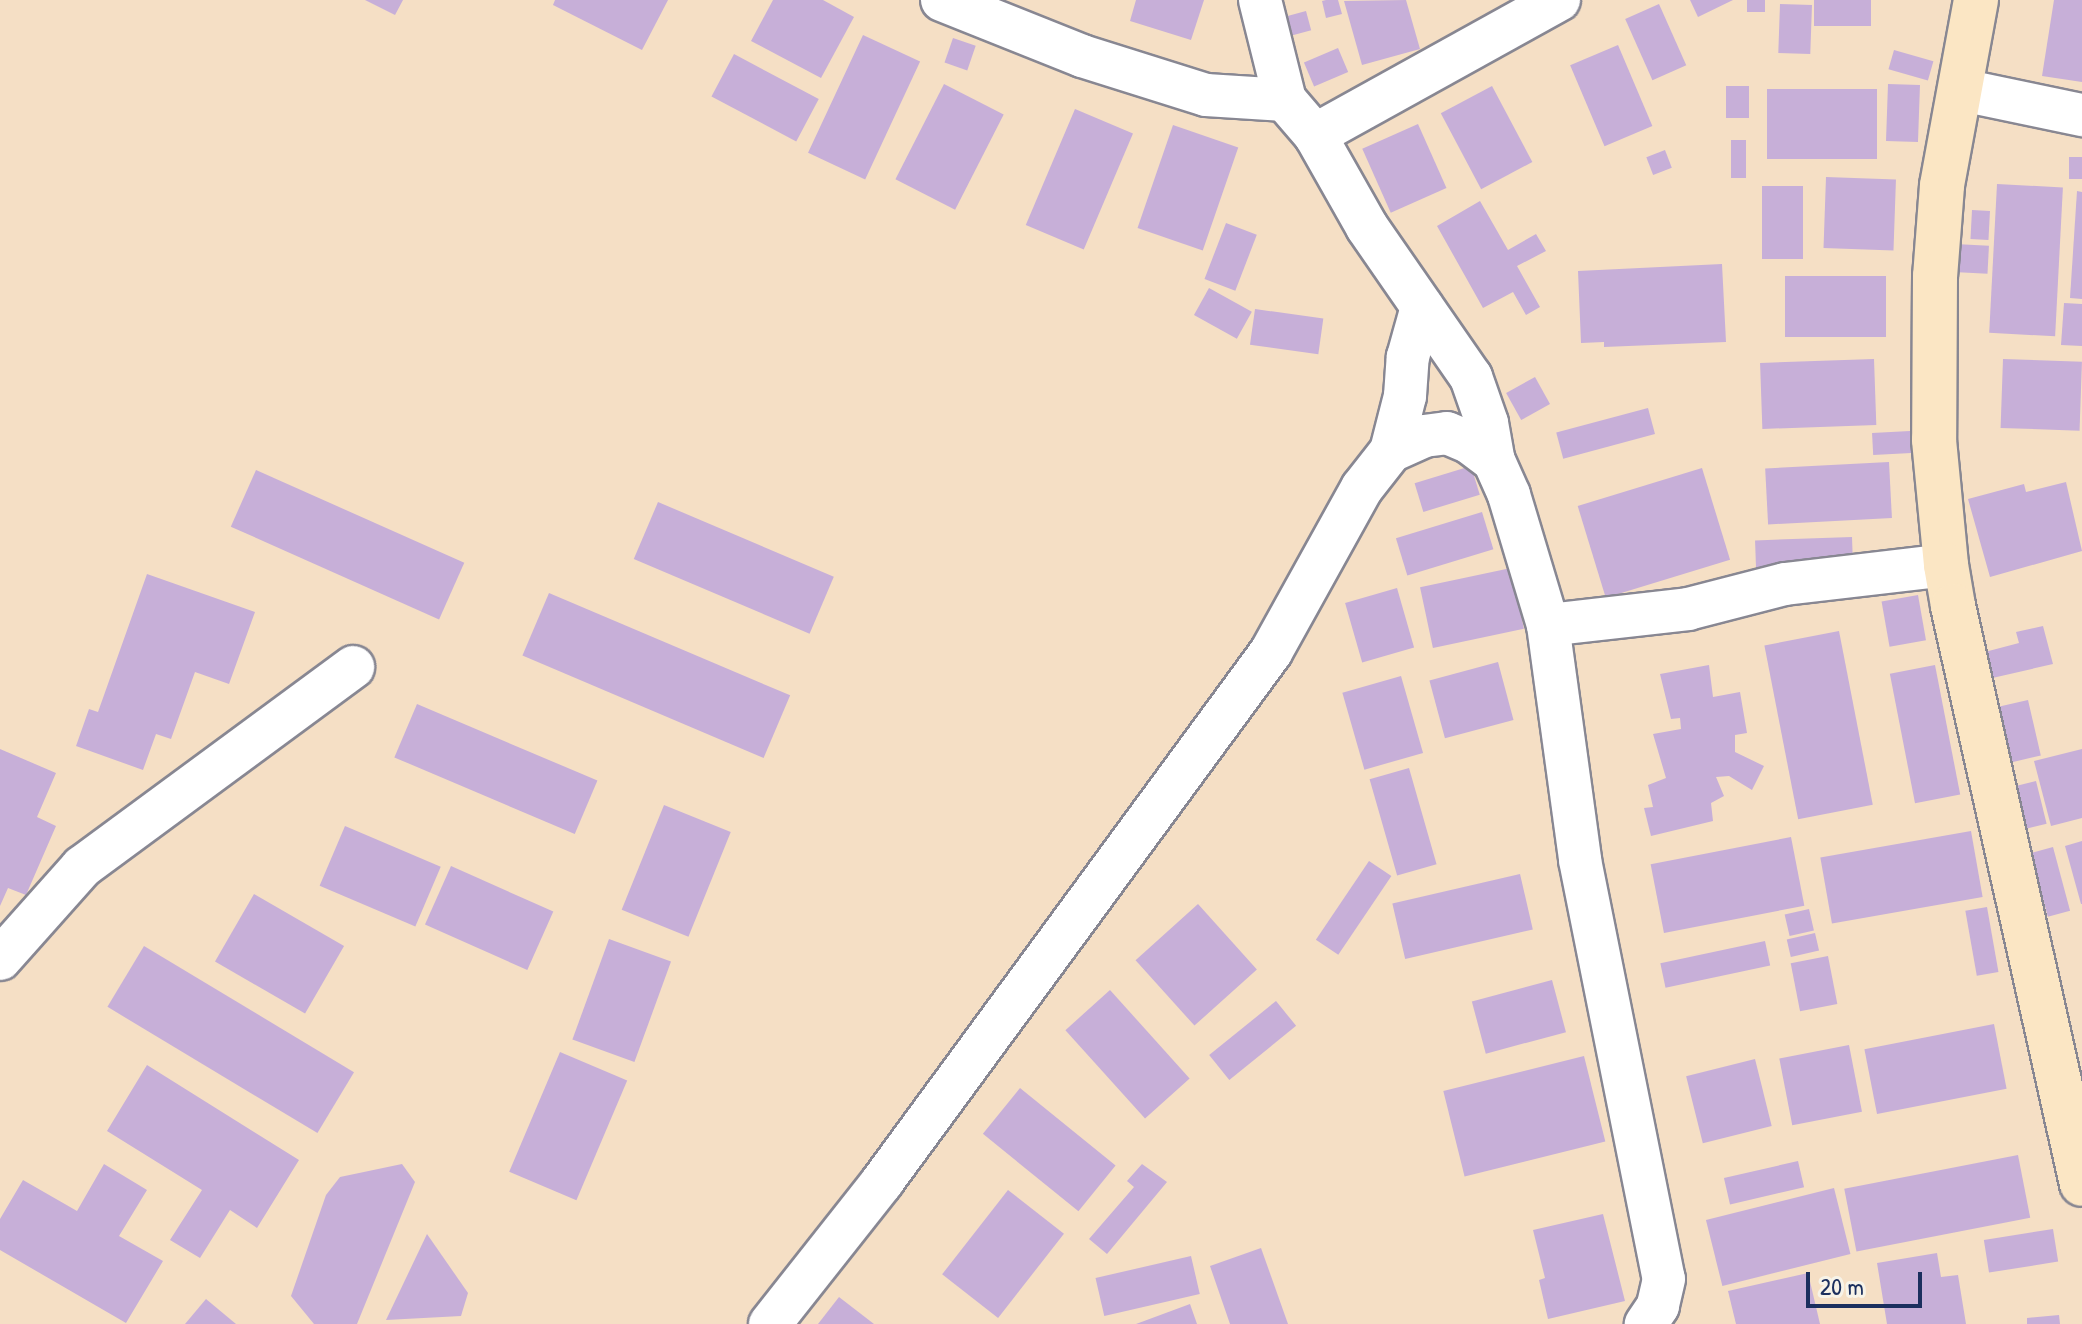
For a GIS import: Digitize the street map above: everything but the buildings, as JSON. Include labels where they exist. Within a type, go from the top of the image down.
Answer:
[{"type":"street","points":[[942,0],[1082,56],[1206,95],[1285,100]]},
{"type":"street","points":[[1260,0],[1285,100],[1315,135],[1367,227],[1471,377],[1487,423],[1494,461],[1509,495],[1548,625],[1580,860],[1664,1279],[1658,1306],[1646,1324]]},
{"type":"street","points":[[1315,135],[1559,0]]},
{"type":"street","points":[[1976,0],[1962,90],[1942,186],[1935,276],[1934,440],[1946,565],[2082,1184]]},
{"type":"street","points":[[1962,90],[2082,115]]},
{"type":"street","points":[[770,1324],[882,1182],[1271,652],[1362,488],[1391,451],[1405,396],[1408,357],[1422,307]]},
{"type":"street","points":[[1391,451],[1424,436],[1447,433],[1470,443],[1494,461]]},
{"type":"street","points":[[1548,625],[1688,609],[1785,584],[1946,565]]},
{"type":"street","points":[[0,959],[82,867],[353,667]]}]
